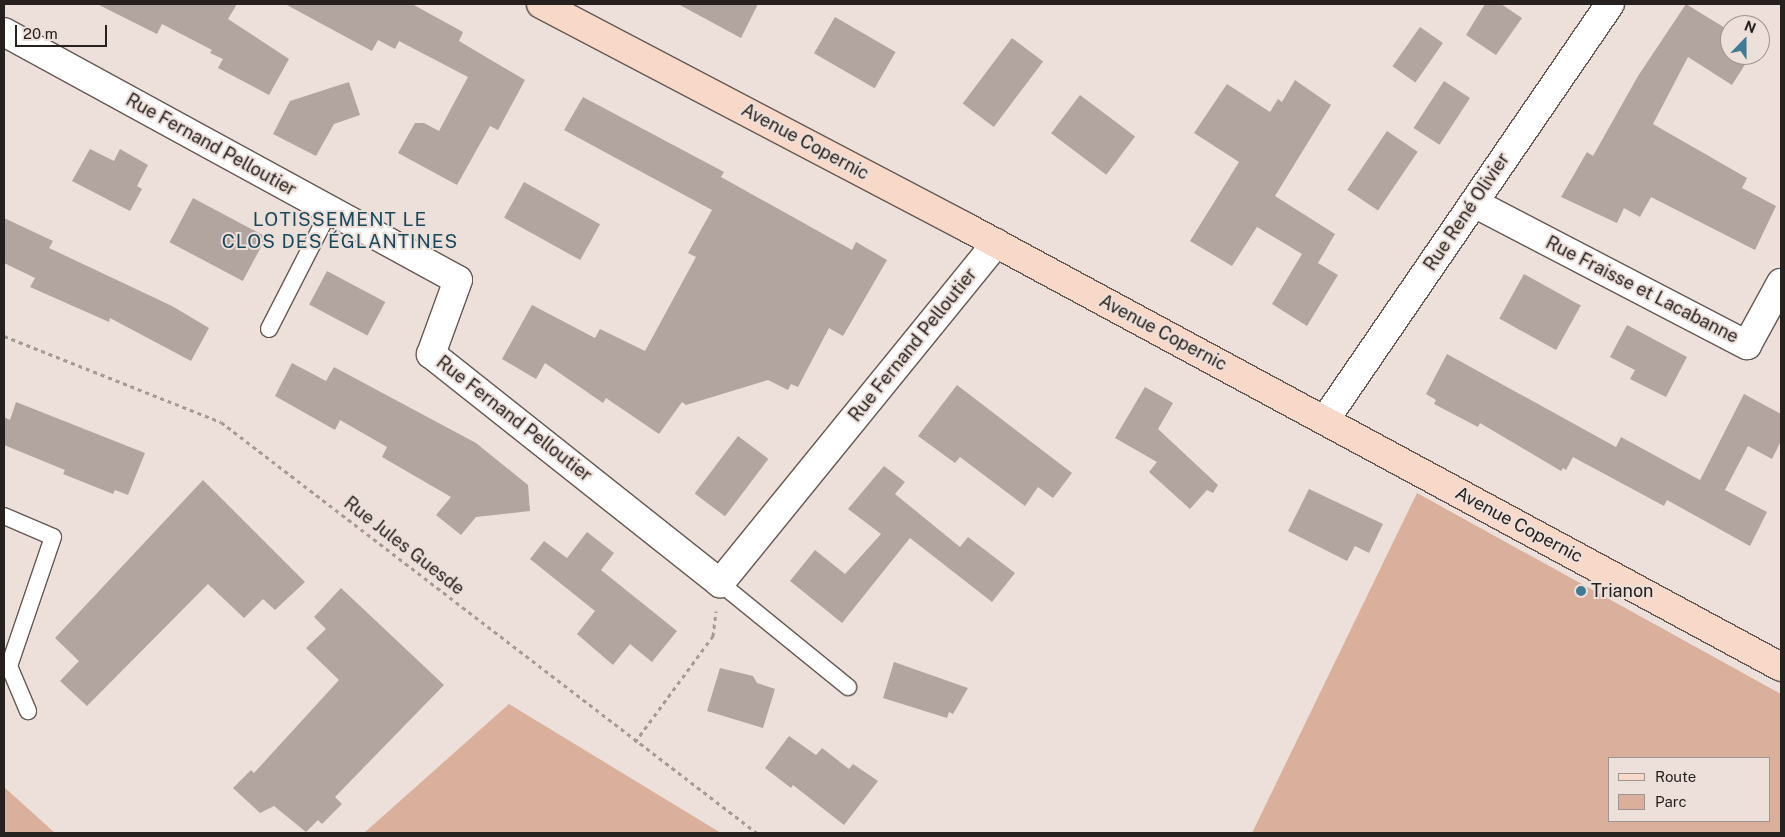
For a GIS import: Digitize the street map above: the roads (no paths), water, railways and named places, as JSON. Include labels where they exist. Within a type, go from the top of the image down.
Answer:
[{"type":"street","name":"Avenue Copernic","points":[[541,4],[996,243],[1781,667]]},
{"type":"street","name":"Rue René Olivier","points":[[1325,420],[1610,4]]},
{"type":"street","name":"Rue Fernand Pelloutier","points":[[4,32],[458,280],[431,354],[720,583],[996,243]]},
{"type":"street","name":"Rue Fraisse et Lacabanne","points":[[1474,203],[1747,345],[1781,283]]},
{"type":"lane","points":[[269,329],[330,210]]},
{"type":"lane","points":[[4,516],[53,537],[9,666],[28,711]]},
{"type":"lane","points":[[720,583],[848,687]]},
{"type":"place","name":"Trianon","points":[[1581,591]]},
{"type":"district","name":"LOTISSEMENT LE CLOS DES ÉGLANTINES","points":[[340,231]]}]
